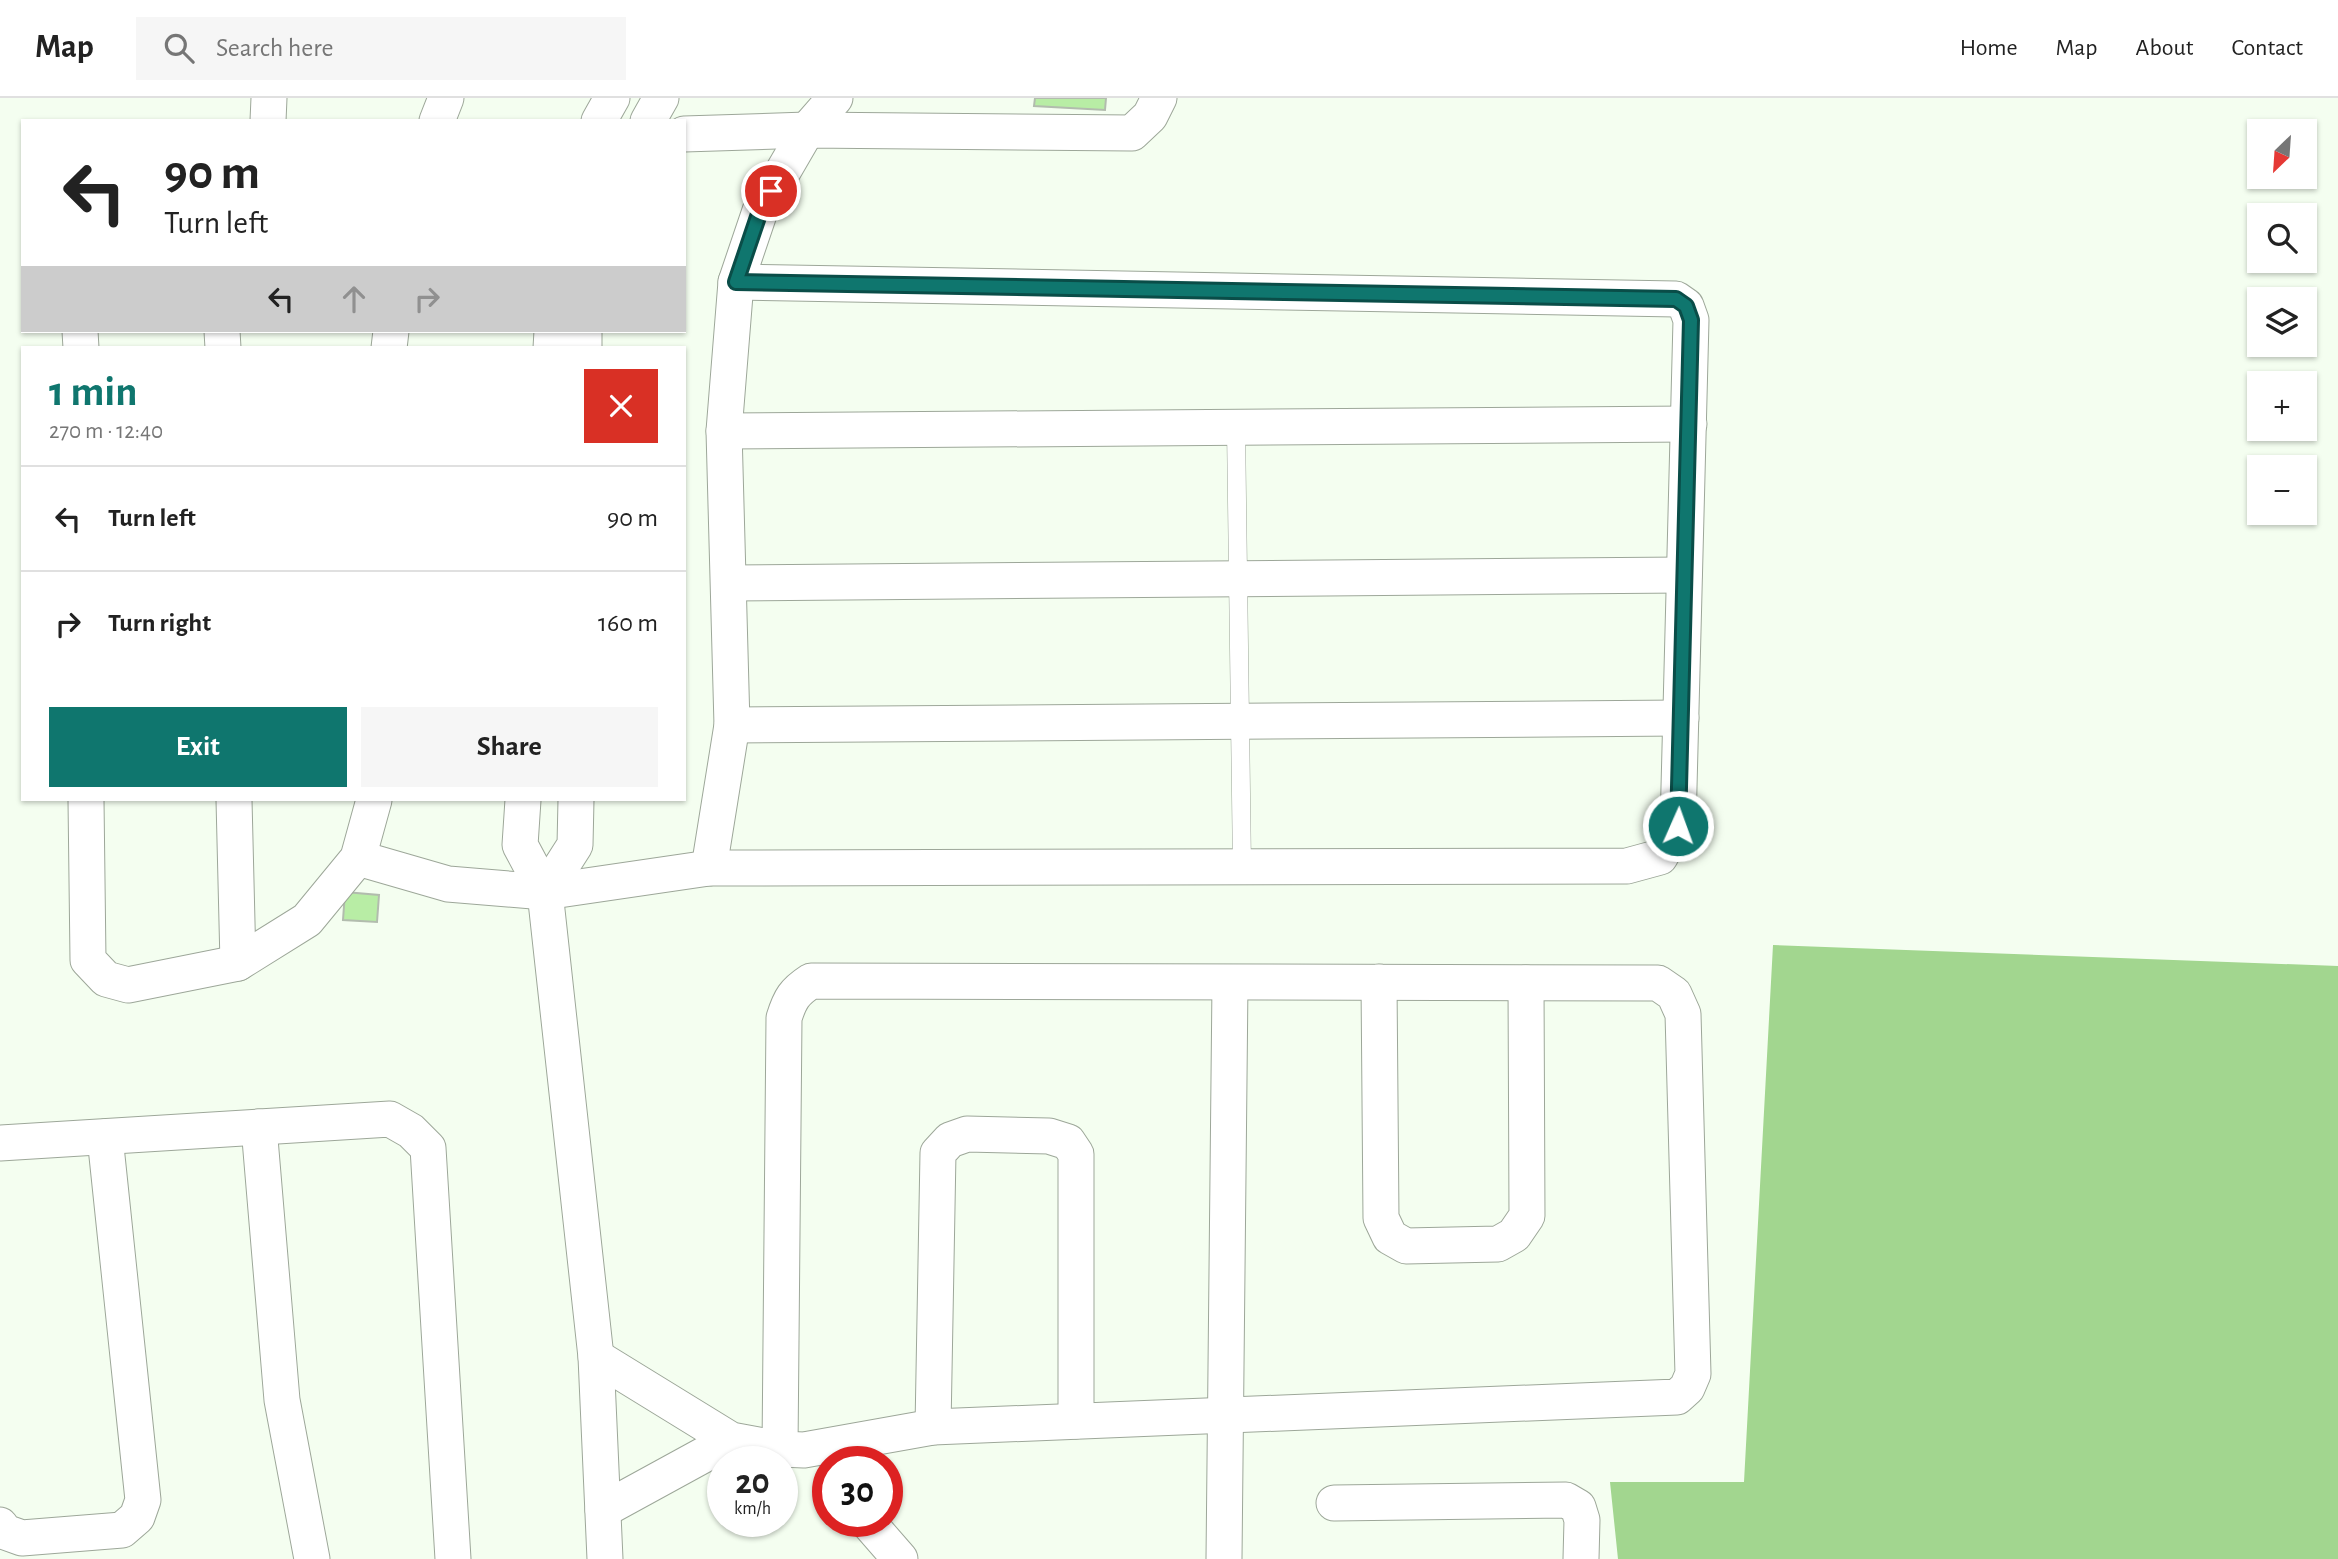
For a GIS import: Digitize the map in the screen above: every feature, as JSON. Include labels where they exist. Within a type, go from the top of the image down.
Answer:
[{"type":"street","points":[[268,98],[268,119]]},
{"type":"street","points":[[438,119],[446,98]]},
{"type":"street","points":[[599,119],[612,98]]},
{"type":"street","points":[[649,119],[661,98]]},
{"type":"street","points":[[709,868],[732,725],[724,431],[736,282],[760,211],[807,130],[835,98]]},
{"type":"street","points":[[686,134],[807,130],[1132,133],[1150,116],[1159,98]]},
{"type":"street","points":[[358,858],[448,884],[545,892],[709,868],[1627,866],[1660,856],[1678,826],[1691,320],[1686,306],[1676,299],[736,282]]},
{"type":"street","points":[[724,431],[1689,424]]},
{"type":"street","points":[[729,583],[1685,575]]},
{"type":"street","points":[[732,725],[1681,718]]},
{"type":"street","points":[[86,801],[88,960],[106,979],[128,985],[238,963],[307,920],[358,858],[374,801]]},
{"type":"street","points":[[234,801],[238,963]]},
{"type":"street","points":[[523,801],[520,845],[545,892],[596,1357],[605,1559]]},
{"type":"street","points":[[545,892],[575,845],[576,801]]},
{"type":"street","points":[[792,1446],[784,1018],[796,991],[811,981],[1658,982],[1674,995],[1683,1014],[1693,1374],[1687,1388],[1677,1397],[933,1427],[798,1449]]},
{"type":"street","points":[[1379,982],[1381,1218],[1390,1237],[1406,1246],[1498,1244],[1514,1236],[1527,1216],[1526,983]]},
{"type":"street","points":[[1224,1559],[1230,983]]},
{"type":"street","points":[[0,1143],[390,1119],[411,1131],[428,1148],[453,1559]]},
{"type":"street","points":[[259,1127],[282,1399],[312,1559]]},
{"type":"street","points":[[933,1427],[938,1153],[950,1140],[967,1134],[1049,1136],[1068,1142],[1076,1153],[1076,1422]]},
{"type":"street","points":[[0,1525],[5,1531],[22,1538],[122,1530],[137,1517],[143,1500],[105,1137]]},
{"type":"street","points":[[596,1357],[731,1440],[768,1446]]},
{"type":"street","points":[[603,1510],[731,1440]]},
{"type":"street","points":[[1334,1503],[1566,1500],[1578,1507],[1582,1520],[1581,1559]]},
{"type":"street","points":[[881,1537],[900,1559]]},
{"type":"lane","points":[[1236,427],[1242,867]]},
{"type":"green space","points":[[1773,945],[2338,966],[2338,1559],[1618,1559],[1610,1482],[1744,1482]]},
{"type":"building","points":[[1035,98],[1106,98],[1105,110],[1034,106]]},
{"type":"building","points":[[345,892],[379,895],[377,922],[343,920]]},
{"type":"route","points":[[771,191],[760,211],[736,282],[1676,299],[1686,306],[1691,320],[1678,826]]}]
